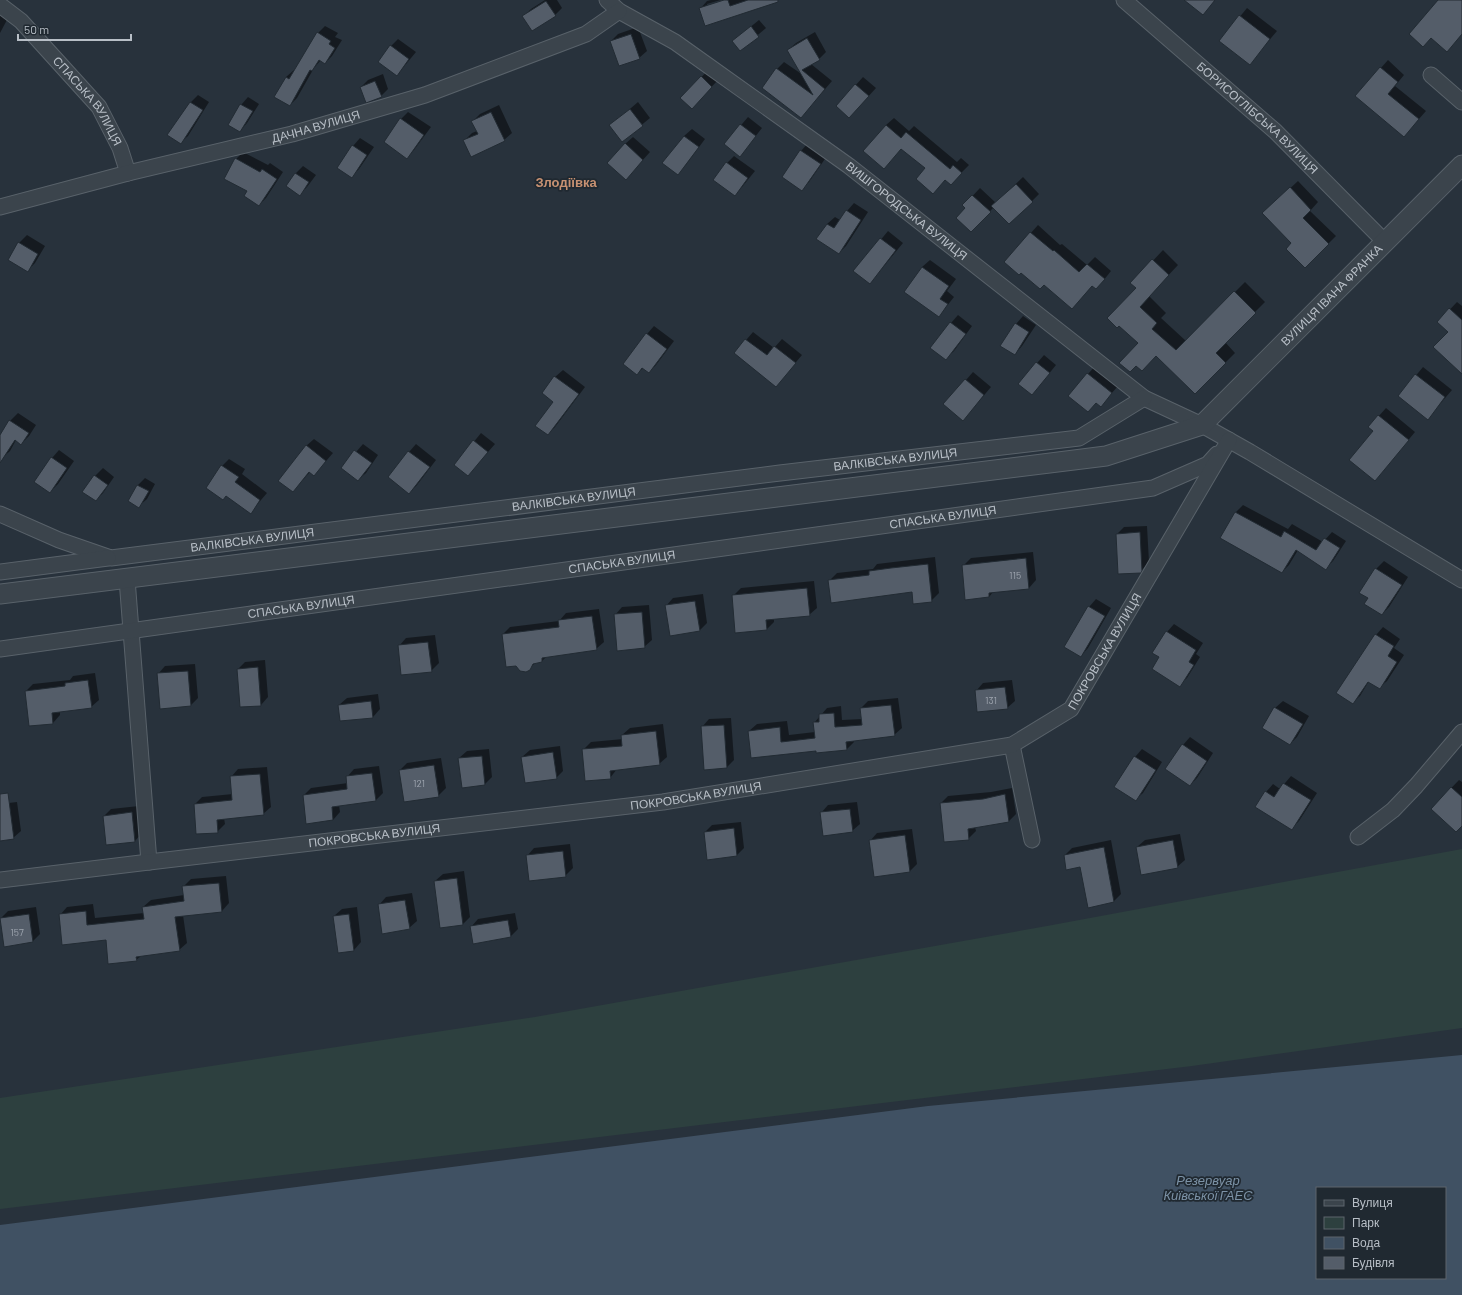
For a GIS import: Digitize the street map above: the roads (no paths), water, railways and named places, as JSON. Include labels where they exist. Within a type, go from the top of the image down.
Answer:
[{"type":"street","name":"ВИШГОРОДСЬКА ВУЛИЦЯ","points":[[607,0],[620,11],[676,42],[849,166],[1144,398],[1202,425],[1229,440],[1462,580]]},
{"type":"street","name":"БОРИСОГЛІБСЬКА ВУЛИЦЯ","points":[[1124,0],[1275,131],[1386,242]]},
{"type":"street","name":"СПАСЬКА ВУЛИЦЯ","points":[[0,5],[21,21],[99,107],[120,148],[128,173]]},
{"type":"street","name":"ДАЧНА ВУЛИЦЯ","points":[[0,208],[128,173],[292,134],[425,95],[586,34],[620,11]]},
{"type":"street","points":[[1431,75],[1462,102]]},
{"type":"street","name":"ВУЛИЦЯ ІВАНА ФРАНКА","points":[[1202,425],[1462,165]]},
{"type":"street","name":"ВАЛКІВСЬКА ВУЛИЦЯ","points":[[0,514],[59,540],[111,558],[780,473],[1079,438],[1144,398]]},
{"type":"street","points":[[0,594],[1106,456],[1202,425]]},
{"type":"street","name":"СПАСЬКА ВУЛИЦЯ","points":[[0,649],[1153,488],[1208,464],[1229,440]]},
{"type":"street","name":"ПОКРОВСЬКА ВУЛИЦЯ","points":[[0,880],[663,802],[1012,745],[1071,709],[1229,440]]},
{"type":"street","points":[[964,452],[967,473]]},
{"type":"street","points":[[485,511],[488,533]]},
{"type":"street","points":[[0,572],[111,558]]},
{"type":"street","points":[[127,579],[149,862]]},
{"type":"street","points":[[1358,837],[1393,810],[1416,786],[1462,732]]},
{"type":"street","points":[[1012,745],[1032,840]]},
{"type":"water","name":"Резервуар Київської ГАЕС","points":[[1462,1055],[1462,1295],[0,1295],[0,1225],[928,1106]]},
{"type":"district","name":"Злодіївка","points":[[566,182]]}]
